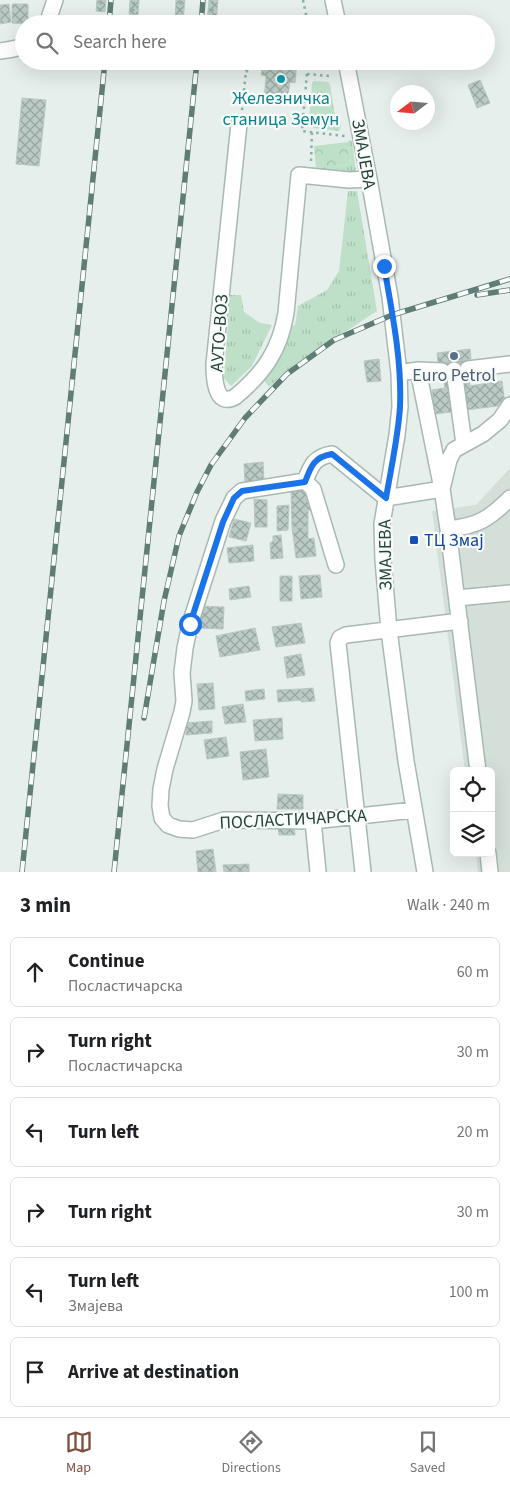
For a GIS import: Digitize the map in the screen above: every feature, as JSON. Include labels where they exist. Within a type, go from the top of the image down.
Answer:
[{"type":"street","points":[[50,15],[55,0]]},
{"type":"street","points":[[333,0],[336,15]]},
{"type":"street","points":[[0,51],[15,48]]},
{"type":"street","name":"ЗМАЈЕВА","points":[[348,70],[390,297],[399,373],[400,407],[386,498],[382,543],[389,630],[414,810],[425,872]]},
{"type":"street","name":"АУТО-ВОЗ","points":[[238,124],[214,364],[217,388],[222,398],[226,400],[235,397],[262,370],[273,355],[282,333],[287,308],[299,175],[369,180]]},
{"type":"street","points":[[399,373],[418,370],[455,370],[510,364]]},
{"type":"street","points":[[418,370],[442,489],[448,529],[478,767]]},
{"type":"street","points":[[455,370],[464,444]]},
{"type":"street","points":[[442,489],[449,460],[454,450],[483,434],[500,420],[510,405]]},
{"type":"street","points":[[336,565],[313,489],[305,482],[310,469],[317,459],[332,454],[386,498],[442,489]]},
{"type":"street","name":"ПОСЛАСТИЧАРСКА","points":[[305,482],[242,491],[234,498],[223,522],[190,624],[182,673],[184,701],[161,789],[160,806],[162,818],[168,825],[179,829],[193,830],[224,820],[313,820],[414,810]]},
{"type":"street","points":[[448,529],[466,527],[486,519],[510,498]]},
{"type":"street","points":[[457,598],[510,593]]},
{"type":"street","points":[[363,872],[337,646],[340,638],[346,635],[460,621]]},
{"type":"street","points":[[313,820],[318,872]]},
{"type":"street","points":[[488,857],[490,872]]},
{"type":"path","points":[[100,15],[101,0]]},
{"type":"path","points":[[133,15],[134,0]]},
{"type":"path","points":[[179,15],[180,0]]},
{"type":"path","points":[[303,0],[306,15]]},
{"type":"path","points":[[212,15],[213,2]]},
{"type":"path","points":[[307,70],[302,131],[352,137]]},
{"type":"path","points":[[238,124],[241,124],[246,71],[252,72]]},
{"type":"path","points":[[307,74],[329,76]]},
{"type":"path","points":[[311,161],[312,132]]},
{"type":"shaded area","points":[[510,468],[510,872],[478,872],[476,857],[495,857],[495,767],[464,767],[432,511],[476,505]]},
{"type":"green space","points":[[314,81],[328,82],[330,84],[334,111],[341,126],[339,131],[313,128],[309,122],[312,83]]},
{"type":"green space","points":[[349,140],[352,141],[355,174],[315,170],[316,168],[351,164]]},
{"type":"green space","points":[[348,142],[351,164],[316,168],[314,146]]},
{"type":"green space","points":[[348,191],[357,191],[377,311],[292,367],[269,387],[263,379],[289,327],[295,325],[298,306],[327,290],[339,271]]},
{"type":"green space","points":[[230,295],[241,295],[244,312],[260,323],[272,325],[252,366],[231,386],[224,378]]},
{"type":"building","points":[[97,0],[106,0],[105,12],[96,11]]},
{"type":"building","points":[[130,0],[139,0],[138,15],[129,14]]},
{"type":"building","points":[[176,0],[185,0],[184,15],[175,15]]},
{"type":"building","points":[[209,0],[218,0],[217,15],[208,15]]},
{"type":"building","points":[[9,4],[11,22],[0,24],[0,5]]},
{"type":"building","points":[[12,4],[28,4],[28,15],[15,15],[15,23],[12,23]]},
{"type":"building","name":"Железничка станица Земун","points":[[262,70],[296,70],[295,83],[290,82],[287,103],[264,100],[266,76],[261,75]]},
{"type":"building","points":[[480,80],[490,103],[477,108],[468,85]]},
{"type":"building","points":[[22,98],[46,100],[39,166],[16,164]]},
{"type":"building","points":[[470,349],[471,359],[438,363],[437,353]]},
{"type":"building","points":[[379,359],[381,381],[367,382],[364,361]]},
{"type":"building","points":[[467,360],[470,386],[502,381],[505,405],[435,414],[432,390],[445,388],[441,363]]},
{"type":"building","points":[[263,462],[264,482],[245,483],[244,464]]},
{"type":"building","points":[[291,490],[306,490],[306,498],[310,497],[311,510],[308,510],[308,527],[292,527]]},
{"type":"building","points":[[254,499],[267,500],[267,527],[255,527]]},
{"type":"building","points":[[289,505],[288,530],[277,531],[277,506]]},
{"type":"building","points":[[234,519],[251,523],[246,541],[229,537]]},
{"type":"building","points":[[292,527],[308,527],[308,539],[314,538],[316,556],[296,558]]},
{"type":"building","points":[[281,535],[283,558],[271,559],[270,543],[273,541],[273,536]]},
{"type":"building","points":[[253,545],[254,561],[229,563],[227,548]]},
{"type":"building","points":[[320,575],[322,597],[301,599],[299,576]]},
{"type":"building","points":[[280,576],[292,576],[292,601],[280,601]]},
{"type":"building","points":[[249,586],[251,597],[230,600],[229,589]]},
{"type":"building","points":[[198,606],[224,607],[223,629],[197,628]]},
{"type":"building","points":[[301,623],[305,643],[276,647],[272,627]]},
{"type":"building","points":[[255,628],[260,650],[220,657],[216,636]]},
{"type":"building","points":[[301,654],[305,675],[287,678],[284,657]]},
{"type":"building","points":[[213,683],[215,709],[199,710],[197,684]]},
{"type":"building","points":[[313,688],[315,701],[301,702],[301,689]]},
{"type":"building","points":[[264,689],[265,699],[246,701],[245,691]]},
{"type":"building","points":[[301,689],[302,700],[278,702],[277,690]]},
{"type":"building","points":[[243,704],[246,722],[225,724],[222,707]]},
{"type":"building","points":[[282,718],[283,739],[255,741],[253,720]]},
{"type":"building","points":[[212,721],[212,733],[186,735],[186,723]]},
{"type":"building","points":[[226,737],[229,756],[207,759],[204,740]]},
{"type":"building","points":[[266,749],[269,777],[243,780],[240,752]]},
{"type":"building","points":[[278,794],[303,795],[303,809],[277,809]]},
{"type":"building","points":[[294,825],[295,835],[279,835],[278,826]]},
{"type":"building","points":[[213,849],[216,872],[198,872],[196,851]]},
{"type":"building","points":[[249,864],[249,872],[224,872],[223,865]]},
{"type":"railway","points":[[110,15],[111,0]]},
{"type":"railway","points":[[202,15],[203,0]]},
{"type":"railway","points":[[22,872],[104,70]]},
{"type":"railway","points":[[114,872],[196,70]]},
{"type":"railway","points":[[144,718],[164,601],[179,536],[197,492],[211,465],[245,418],[287,374],[334,340],[392,315],[510,279]]},
{"type":"railway","points":[[477,295],[510,290]]},
{"type":"place","name":"Железничка станица Земун","points":[[281,79]]},
{"type":"place","name":"Euro Petrol","points":[[454,356]]},
{"type":"place","name":"ТЦ Змај","points":[[414,540]]},
{"type":"route","points":[[190,624],[223,522],[234,498],[242,491],[305,482],[310,469],[317,459],[332,454],[386,498],[400,407],[395,336],[384,266]]}]
